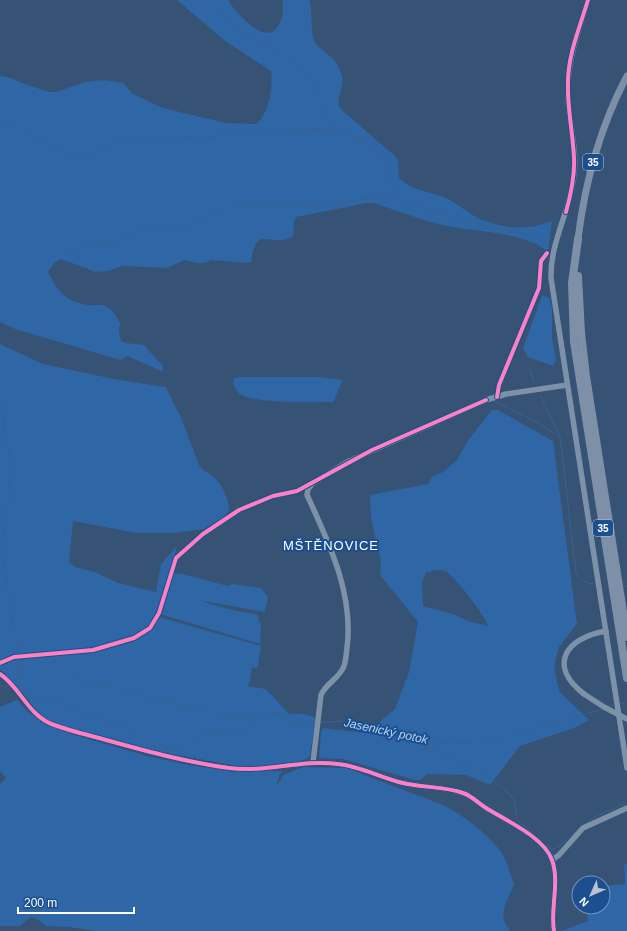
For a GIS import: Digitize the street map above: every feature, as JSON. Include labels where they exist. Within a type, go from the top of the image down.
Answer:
[{"type":"highway","name":"35","points":[[578,239],[578,293],[586,376],[627,637]]},
{"type":"highway","name":"35","points":[[578,239],[572,283],[574,342],[627,678]]},
{"type":"main road","name":"35","points":[[578,239],[583,203],[594,156],[609,114],[627,76]]},
{"type":"street","points":[[588,0],[576,38],[568,72],[568,98],[574,148],[574,173],[569,201],[554,248],[551,269],[553,293],[567,385],[627,768]]},
{"type":"street","points":[[313,762],[317,718],[324,688],[344,667],[348,636],[347,609],[336,562],[307,495],[308,489],[313,483],[347,462],[486,400],[506,394],[567,385]]},
{"type":"street","points":[[606,631],[581,638],[574,643],[566,654],[564,664],[567,675],[572,683],[584,694],[627,719]]},
{"type":"street","points":[[0,674],[10,682],[32,711],[46,722],[147,752],[243,770],[273,768],[313,762],[352,766],[400,782],[462,792],[490,811],[512,822],[544,847],[552,860],[556,897],[554,931]]},
{"type":"street","points":[[552,860],[559,855],[583,828],[627,808]]},
{"type":"shaded area","points":[[177,0],[228,0],[248,23],[258,30],[269,33],[277,27],[282,17],[282,0],[309,0],[314,40],[320,48],[333,58],[340,69],[342,76],[339,106],[395,156],[398,161],[399,178],[417,189],[444,197],[478,218],[496,225],[524,227],[552,221],[548,252],[538,245],[512,236],[442,225],[416,218],[374,203],[367,203],[296,217],[294,221],[293,237],[285,240],[260,240],[256,243],[253,250],[251,262],[248,263],[211,260],[205,263],[197,263],[185,260],[167,268],[122,266],[108,271],[96,272],[61,259],[55,262],[48,271],[59,290],[69,299],[76,302],[91,305],[103,305],[111,309],[120,323],[119,331],[121,341],[144,345],[163,366],[163,372],[127,356],[120,360],[15,329],[0,322],[0,76],[11,78],[49,92],[56,92],[85,82],[102,80],[123,83],[133,94],[163,108],[226,123],[257,124],[265,113],[271,92],[271,71],[225,41]]},
{"type":"shaded area","points":[[542,296],[549,297],[552,308],[552,339],[556,360],[553,366],[528,357],[523,348]]},
{"type":"shaded area","points":[[0,344],[43,364],[119,380],[166,387],[181,418],[199,465],[222,486],[228,501],[229,511],[225,516],[204,529],[174,533],[136,533],[73,521],[69,562],[75,567],[95,572],[118,583],[156,592],[161,564],[176,547],[173,573],[183,574],[228,586],[232,584],[261,588],[268,597],[265,612],[198,600],[228,609],[258,615],[259,622],[261,623],[260,644],[160,614],[159,617],[261,646],[258,666],[256,668],[252,667],[250,681],[247,686],[266,689],[289,714],[304,714],[314,717],[315,720],[310,756],[305,760],[297,762],[265,766],[238,766],[149,750],[111,738],[109,739],[64,732],[147,756],[189,765],[236,772],[283,771],[279,775],[277,786],[283,775],[303,767],[346,768],[443,805],[458,813],[475,826],[490,839],[501,852],[514,884],[504,908],[504,918],[510,931],[95,931],[68,927],[46,926],[39,920],[31,917],[20,926],[0,926],[0,784],[6,778],[0,771],[0,707],[17,700],[32,716],[24,697],[4,672],[0,670]]},
{"type":"shaded area","points":[[319,377],[343,380],[333,402],[285,402],[258,399],[240,394],[233,384],[234,378]]},
{"type":"shaded area","points":[[492,410],[498,410],[553,441],[577,624],[559,647],[554,667],[559,691],[589,720],[574,728],[520,746],[490,785],[466,775],[427,774],[420,780],[415,780],[343,759],[319,758],[321,733],[323,728],[366,733],[395,709],[409,672],[418,622],[380,575],[381,561],[371,518],[370,495],[428,484],[431,477],[443,472],[456,461],[469,439]],"holes":[[[435,570],[445,571],[455,580],[475,605],[488,626],[423,606],[422,582],[426,573]]]},
{"type":"shaded area","points":[[624,864],[627,864],[627,931],[561,931],[588,921],[587,915],[611,915],[611,885],[625,884]]},
{"type":"waterway","points":[[210,7],[247,35],[303,67],[314,84],[332,130],[358,139],[376,151],[384,163],[397,193],[407,204],[482,225],[531,235],[542,240],[549,249]]},
{"type":"waterway","points":[[0,122],[14,124],[53,149],[76,156],[89,155],[126,138],[137,136],[164,141],[185,137],[206,138],[246,132],[281,133],[313,129],[331,130]]},
{"type":"waterway","points":[[67,253],[93,244],[120,240],[144,230],[182,228],[230,207],[248,205],[314,206],[371,198],[393,192],[397,193]]},
{"type":"waterway","points":[[529,367],[534,382]]},
{"type":"waterway","points":[[541,396],[560,437],[576,572],[579,578],[588,583],[594,584]]},
{"type":"waterway","points":[[494,401],[537,422],[558,436]]},
{"type":"waterway","points":[[0,402],[11,461],[8,507],[3,536],[8,547],[5,563],[12,627],[19,641],[19,654]]},
{"type":"waterway","points":[[0,559],[4,562]]},
{"type":"waterway","points":[[19,657],[19,685]]},
{"type":"waterway","points":[[70,678],[113,687],[161,701],[202,709],[230,717],[249,717],[256,719]]},
{"type":"waterway","name":"Jasenický potok","points":[[17,686],[19,685],[28,698],[34,701],[39,701],[50,696],[56,697],[73,711],[94,716],[110,725],[137,730],[152,745],[170,749],[179,749],[207,733],[246,731],[260,719],[268,715],[278,713],[290,723],[314,723]]},
{"type":"waterway","name":"Jasenický potok","points":[[0,686],[9,686]]},
{"type":"waterway","name":"Jasenický potok","points":[[620,704],[625,703]]},
{"type":"waterway","name":"Jasenický potok","points":[[610,706],[614,705]]},
{"type":"waterway","name":"Jasenický potok","points":[[320,723],[340,721],[430,742],[479,744],[603,709]]},
{"type":"waterway","points":[[417,740],[425,747],[474,766],[509,793],[515,802],[517,820],[534,834]]},
{"type":"waterway","points":[[544,843],[551,850],[564,842],[591,820],[626,803]]},
{"type":"cycle path","points":[[566,212],[570,199],[574,172],[568,101],[570,61],[588,0]]},
{"type":"cycle path","points":[[497,397],[499,385],[539,288],[541,261],[547,253]]},
{"type":"cycle path","points":[[0,663],[14,657],[93,650],[134,638],[150,628],[159,613],[176,558],[203,534],[239,510],[273,496],[297,491],[372,450],[486,400]]},
{"type":"cycle path","points":[[0,674],[14,687],[31,709],[45,721],[70,730],[147,751],[180,759],[229,768],[243,769],[311,763],[346,765],[403,783],[448,789],[466,794],[533,837],[548,852],[552,860],[555,877],[553,914],[554,931]]},
{"type":"district","name":"MŠTĚNOVICE","points":[[331,545]]}]
